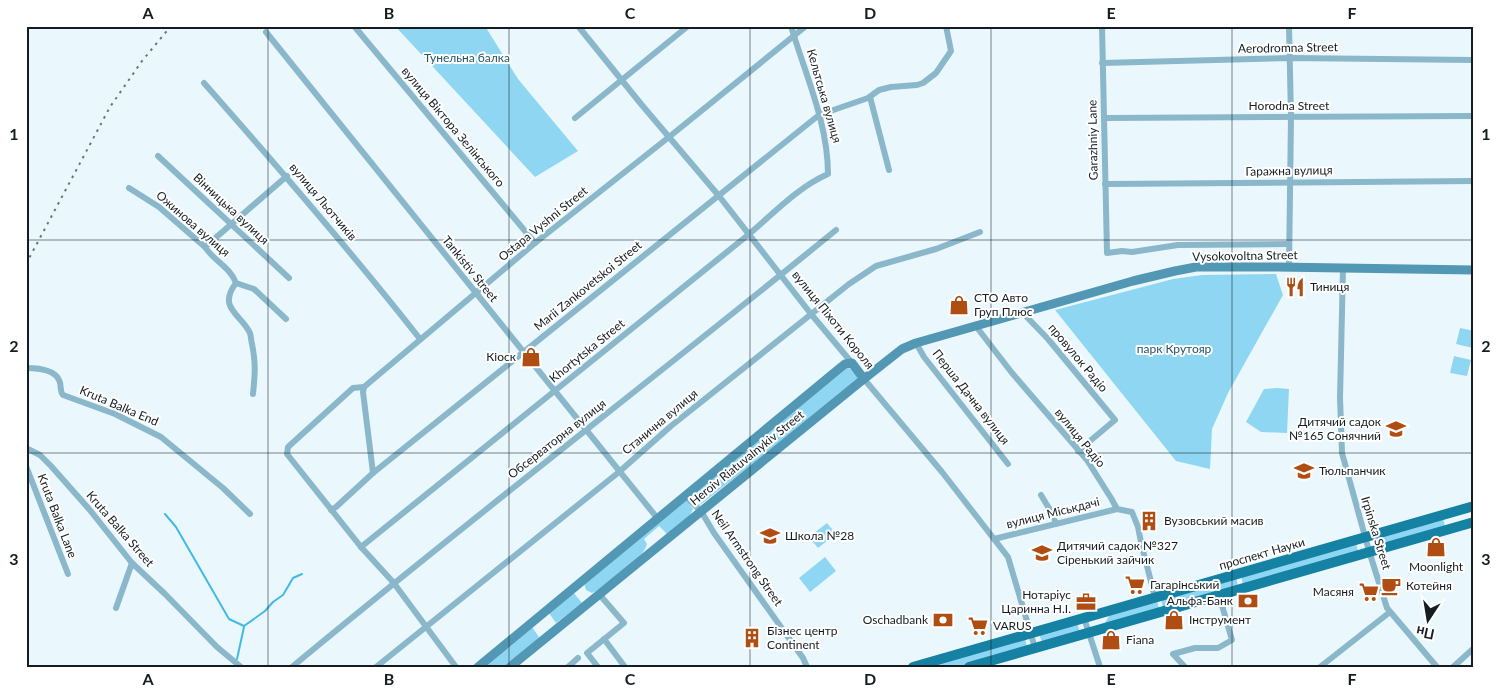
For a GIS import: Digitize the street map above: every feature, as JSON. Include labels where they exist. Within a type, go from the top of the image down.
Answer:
[{"type":"main road","name":"Vysokovoltna Street","points":[[1022,312],[1174,271],[1206,267],[1474,270]]},
{"type":"main road","name":"Heroiv Riatuvalnykiv Street","points":[[510,667],[902,349],[916,342],[1022,312]]},
{"type":"main road","name":"Heroiv Riatuvalnykiv Street","points":[[478,667],[840,368],[845,364],[852,363]]},
{"type":"main road","name":"вулиця Піхоти Короля","points":[[852,363],[864,379]]},
{"type":"main road","name":"проспект Науки","points":[[913,667],[1474,506]]},
{"type":"main road","points":[[968,667],[1474,522]]},
{"type":"street","name":"вулиця Віктора Зелінського","points":[[354,26],[535,243]]},
{"type":"street","name":"вулиця Піхоти Короля","points":[[578,26],[719,196],[748,235],[852,363]]},
{"type":"street","points":[[575,118],[688,26]]},
{"type":"street","name":"Кельтська вулиця","points":[[791,26],[819,115],[828,152],[828,174]]},
{"type":"street","name":"Ostapa Vyshni Street","points":[[330,510],[288,456],[287,449],[353,388],[364,387],[535,243],[806,26]]},
{"type":"street","name":"Marii Zankovetskoi Street","points":[[330,510],[336,507],[373,473],[819,115],[870,97],[879,90],[917,85],[929,80],[936,73],[951,50],[946,26]]},
{"type":"street","name":"Garazhniy Lane","points":[[1102,26],[1107,253]]},
{"type":"street","points":[[1289,26],[1291,117],[1289,267]]},
{"type":"street","name":"Tankistiv Street","points":[[266,32],[658,519]]},
{"type":"street","name":"Aerodromna Street","points":[[1102,62],[1290,58],[1474,60]]},
{"type":"street","name":"вулиця Льотчиків","points":[[204,83],[286,176],[374,280],[420,338]]},
{"type":"street","points":[[870,97],[889,170]]},
{"type":"street","name":"Horodna Street","points":[[1104,118],[1474,116]]},
{"type":"street","name":"Вінницька вулиця","points":[[158,156],[289,278]]},
{"type":"street","name":"Khortytska Street","points":[[361,547],[555,392],[797,194],[828,174]]},
{"type":"street","points":[[204,247],[286,176]]},
{"type":"street","name":"Гаражна вулиця","points":[[1105,184],[1474,181]]},
{"type":"street","name":"Ожинова вулиця","points":[[129,188],[159,207],[233,274],[236,283],[254,289],[286,319]]},
{"type":"street","name":"Обсерваторна вулиця","points":[[292,667],[393,582],[586,431],[836,230]]},
{"type":"street","name":"Станична вулиця","points":[[376,667],[619,472],[671,426],[849,284],[876,266],[936,249],[980,232]]},
{"type":"street","name":"Vysokovoltna Street","points":[[1107,253],[1132,252],[1178,245],[1289,244]]},
{"type":"street","name":"Irpinska Street","points":[[1343,268],[1340,398],[1342,453],[1369,552],[1390,612],[1437,667]]},
{"type":"street","points":[[236,283],[230,290],[228,298],[234,312],[250,332],[256,364],[253,394]]},
{"type":"street","name":"провулок Радіо","points":[[1022,312],[1048,339],[1115,420],[1078,450]]},
{"type":"street","name":"вулиця Радіо","points":[[975,325],[1012,373],[1078,450],[1094,471],[1117,509],[1132,512],[1138,526],[1156,597]]},
{"type":"street","name":"Перша Дачна вулиця","points":[[916,342],[924,357],[1008,464]]},
{"type":"street","name":"Kruta Balka End","points":[[26,368],[40,369],[54,374],[60,380],[60,391],[63,395],[115,414],[161,437],[224,488],[250,514]]},
{"type":"street","name":"вулиця Піхоти Короля","points":[[864,379],[915,439],[1008,557],[1035,648]]},
{"type":"street","points":[[364,387],[373,473]]},
{"type":"street","name":"Kruta Balka Street","points":[[26,448],[40,455],[51,466],[132,563],[217,647],[240,667]]},
{"type":"street","name":"Kruta Balka Lane","points":[[26,466],[68,574]]},
{"type":"street","points":[[1041,495],[1056,524]]},
{"type":"street","name":"Neil Armstrong Street","points":[[685,496],[701,511],[714,533],[798,651],[807,667]]},
{"type":"street","name":"вулиця Міськдачі","points":[[994,539],[1117,509]]},
{"type":"street","points":[[330,510],[393,582],[456,667]]},
{"type":"street","points":[[116,608],[132,563]]},
{"type":"street","points":[[598,667],[587,653],[624,624],[599,594]]},
{"type":"street","points":[[1184,667],[1173,654],[1195,648],[1218,648],[1232,640],[1219,595]]},
{"type":"street","points":[[1320,667],[1390,612]]},
{"type":"street","points":[[1084,618],[1100,667]]},
{"type":"street","points":[[604,640],[625,667]]},
{"type":"street","points":[[1453,667],[1474,648]]},
{"type":"street","points":[[568,667],[578,658]]},
{"type":"green space","name":"Тунельна балка","points":[[395,26],[485,26],[518,79],[578,151],[535,177]]},
{"type":"green space","name":"парк Крутояр","points":[[1276,274],[1283,295],[1228,393],[1212,429],[1210,469],[1176,461],[1055,310],[1173,279],[1202,275]]},
{"type":"green space","points":[[1460,328],[1474,331],[1473,348],[1456,344]]},
{"type":"green space","points":[[1454,356],[1471,360],[1467,376],[1450,373]]},
{"type":"green space","points":[[847,368],[852,369],[858,377],[855,383],[700,505],[694,498],[695,492]]},
{"type":"green space","points":[[1264,389],[1289,389],[1287,433],[1261,432],[1246,422]]},
{"type":"green space","points":[[687,501],[693,509],[689,517],[667,534],[659,526],[644,539],[647,544],[633,563],[596,591],[592,593],[586,590],[584,583],[682,502]]},
{"type":"green space","points":[[1443,518],[1445,526],[1377,546],[1375,537]]},
{"type":"green space","points":[[827,523],[836,534],[818,548],[809,537]]},
{"type":"green space","points":[[1356,543],[1358,551],[1243,585],[1241,576]]},
{"type":"green space","points":[[825,557],[836,571],[810,592],[799,578]]},
{"type":"green space","points":[[1236,577],[1238,586],[1163,608],[1161,599]]},
{"type":"green space","points":[[573,592],[582,603],[556,623],[549,613]]},
{"type":"green space","points":[[1157,600],[1159,609],[1104,625],[1110,614]]},
{"type":"green space","points":[[1077,623],[1080,632],[1042,642],[1039,634]]},
{"type":"green space","points":[[532,627],[539,637],[537,640],[503,667],[482,667]]},
{"type":"green space","points":[[1025,638],[1027,647],[958,667],[927,667]]},
{"type":"waterway","points":[[165,514],[176,527],[229,619],[244,626],[283,595],[293,578],[302,574]]},
{"type":"waterway","points":[[237,659],[244,627]]},
{"type":"railway","points":[[26,264],[110,107],[142,61],[171,26]]},
{"type":"place","name":"Тиниця","points":[[1295,287]]},
{"type":"place","name":"СТО Авто Груп Плюс","points":[[959,305]]},
{"type":"place","name":"Кіоск","points":[[531,357]]},
{"type":"place","name":"Дитячий садок №165 Сонячний","points":[[1396,429]]},
{"type":"place","name":"Тюльпанчик","points":[[1304,471]]},
{"type":"place","name":"Вузовський масив","points":[[1149,521]]},
{"type":"place","name":"Школа №28","points":[[770,536]]},
{"type":"place","name":"Moonlight","points":[[1436,547]]},
{"type":"place","name":"Дитячий садок №327 Сіренький зайчик","points":[[1042,553]]},
{"type":"place","name":"Гагарінський","points":[[1135,585]]},
{"type":"place","name":"Котейня","points":[[1391,586]]},
{"type":"place","name":"Масяня","points":[[1369,592]]},
{"type":"place","name":"Альфа-Банк","points":[[1248,601]]},
{"type":"place","name":"Нотарiус Царинна Н.I.","points":[[1086,602]]},
{"type":"place","name":"Oschadbank","points":[[943,620]]},
{"type":"place","name":"Інструмент","points":[[1174,620]]},
{"type":"place","name":"VARUS","points":[[978,626]]},
{"type":"place","name":"Бізнес центр Continent","points":[[752,638]]},
{"type":"place","name":"Fiana","points":[[1111,640]]}]
